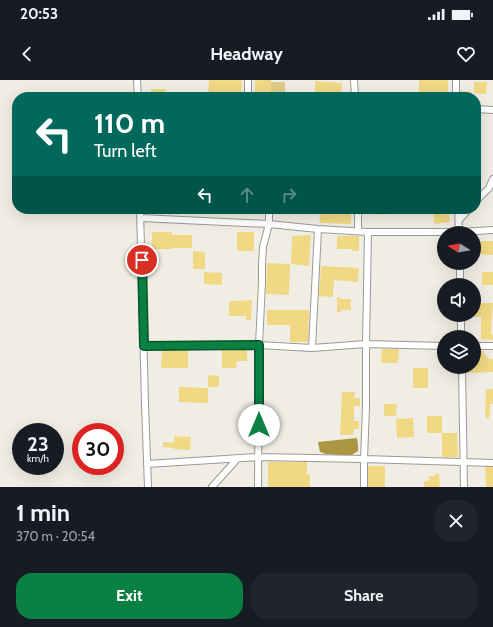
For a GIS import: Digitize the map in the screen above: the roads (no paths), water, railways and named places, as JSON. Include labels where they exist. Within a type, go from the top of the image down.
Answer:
[{"type":"street","points":[[138,80],[138,92]]},
{"type":"street","points":[[248,80],[248,92]]},
{"type":"street","points":[[354,80],[354,92]]},
{"type":"street","points":[[456,80],[456,92]]},
{"type":"street","points":[[481,109],[493,110]]},
{"type":"street","points":[[481,196],[493,179]]},
{"type":"street","points":[[141,214],[148,487]]},
{"type":"street","points":[[258,487],[259,345],[263,246],[269,224],[269,214]]},
{"type":"street","points":[[358,214],[358,231]]},
{"type":"street","points":[[458,214],[459,226]]},
{"type":"street","points":[[459,220],[464,214]]},
{"type":"street","points":[[141,218],[269,224],[368,232],[437,232]]},
{"type":"street","points":[[312,348],[318,229]]},
{"type":"street","points":[[481,231],[493,230]]},
{"type":"street","points":[[364,487],[368,232]]},
{"type":"street","points":[[144,346],[259,345],[312,348],[366,344],[437,346]]},
{"type":"street","points":[[481,346],[493,346]]},
{"type":"street","points":[[462,374],[464,487]]},
{"type":"street","points":[[147,464],[258,457],[493,463]]},
{"type":"street","points":[[212,487],[238,458]]}]
